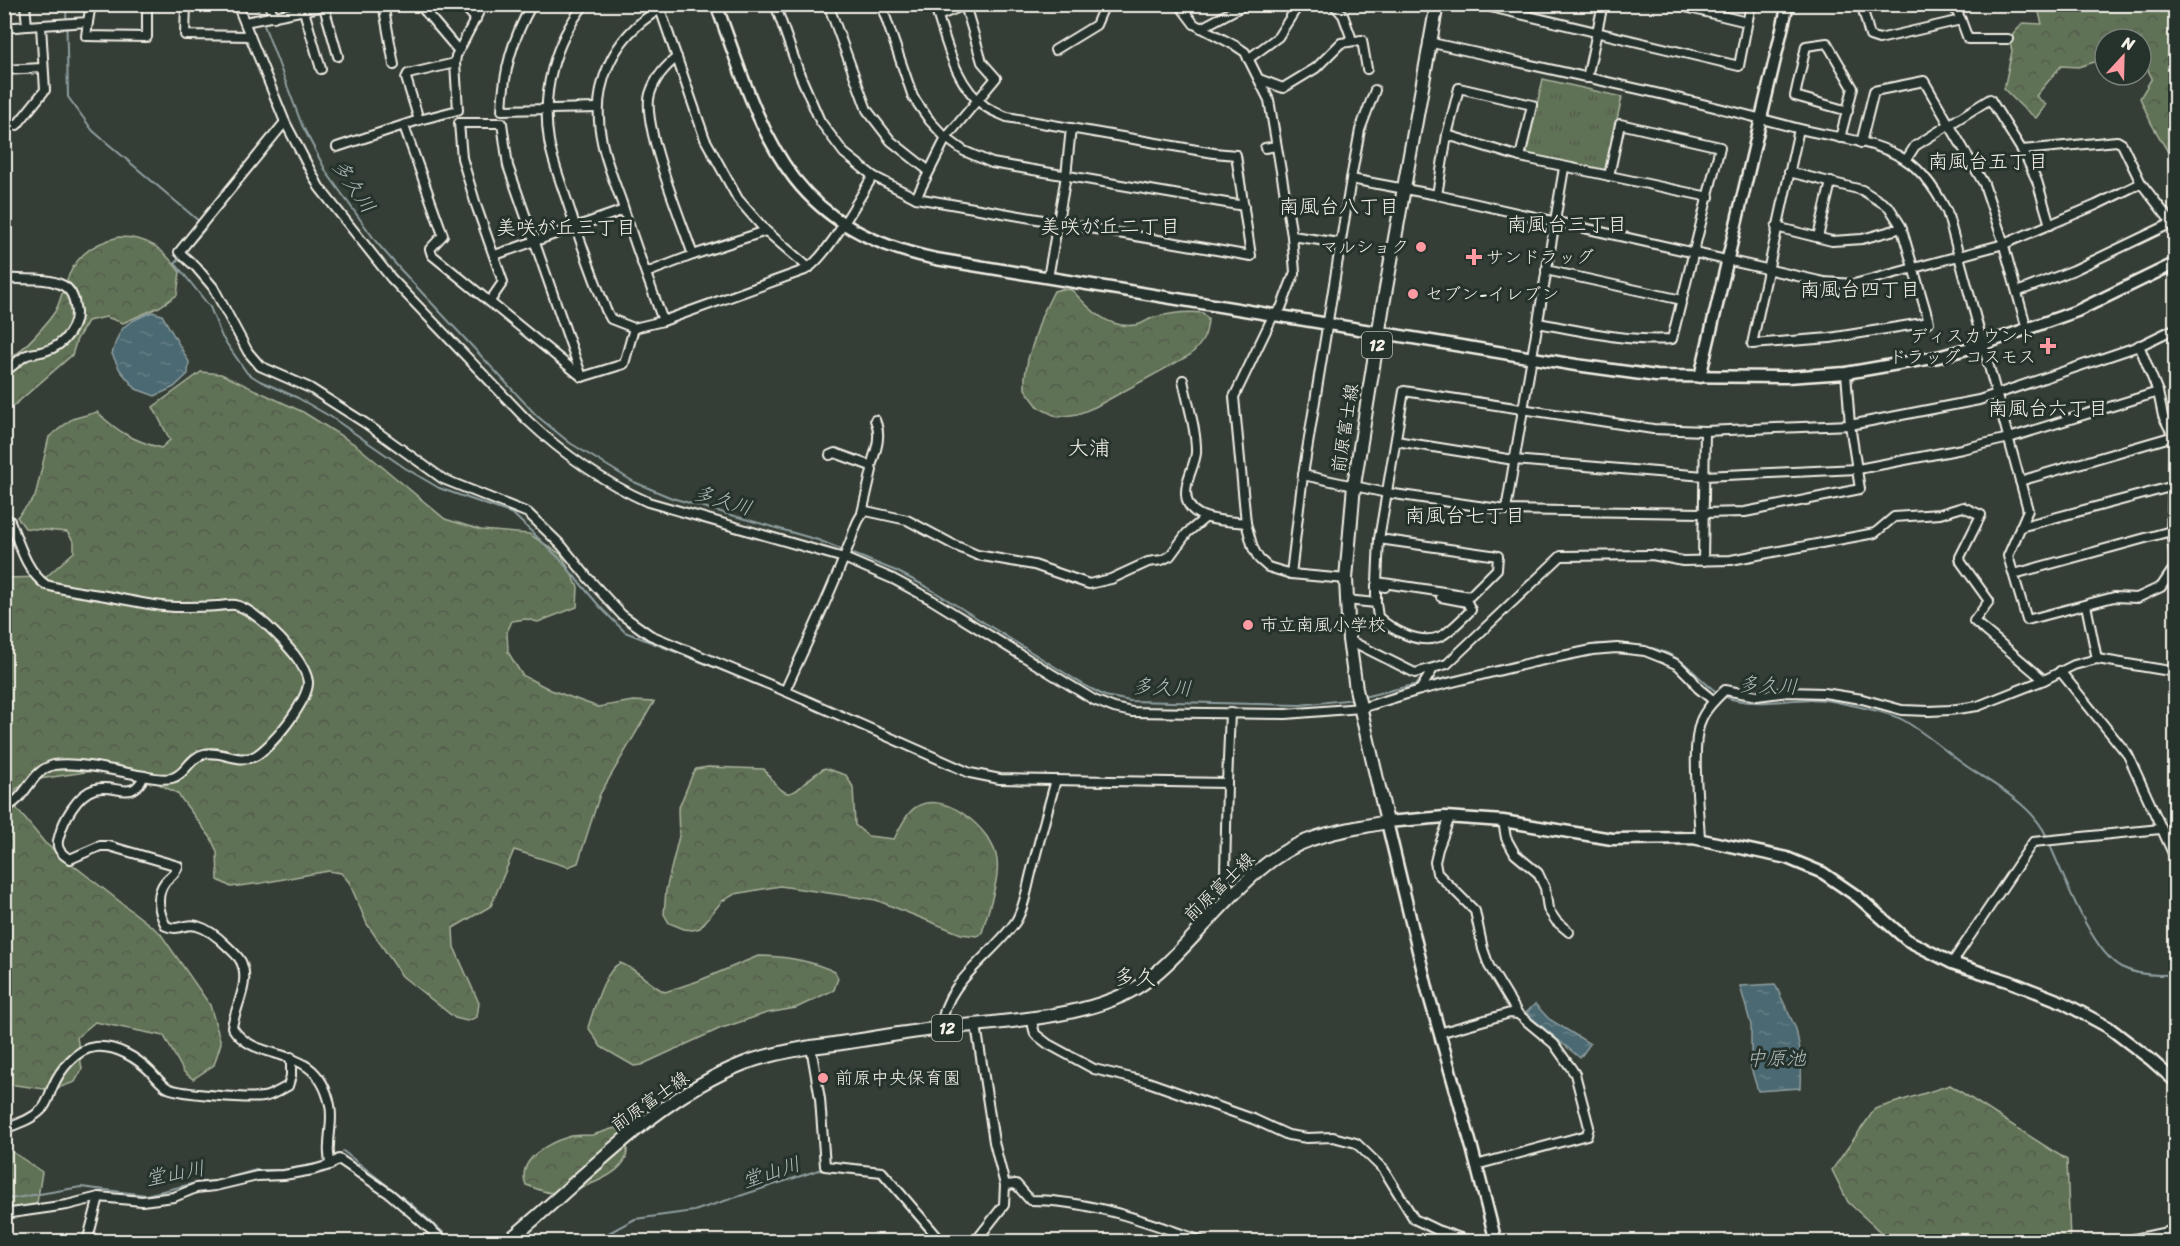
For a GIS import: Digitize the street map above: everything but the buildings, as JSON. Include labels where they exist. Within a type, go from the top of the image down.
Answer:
[{"type":"highway","points":[[2134,1242],[2175,1233]]},
{"type":"main road","name":"前原富士線","points":[[507,1242],[601,1158],[686,1094],[744,1064],[777,1053],[811,1047],[1031,1017],[1112,1000],[1137,987],[1172,958],[1231,895],[1279,856],[1310,839],[1387,822],[1356,689],[1348,640],[1346,579],[1354,485],[1428,42],[1437,4]]},
{"type":"street","points":[[25,4],[27,26]]},
{"type":"street","points":[[91,4],[86,36],[147,37],[147,4]]},
{"type":"street","points":[[186,4],[185,35],[250,36]]},
{"type":"street","points":[[237,4],[285,122],[319,187],[375,259],[551,443],[604,480],[648,502],[845,557],[932,600],[1068,686],[1104,704],[1132,712],[1286,714],[1361,708],[1422,687],[1563,655],[1617,648],[1645,651],[1678,665],[1698,688],[1716,699]]},
{"type":"street","points":[[269,4],[274,17]]},
{"type":"street","points":[[383,4],[394,65]]},
{"type":"street","points":[[419,4],[458,50]]},
{"type":"street","points":[[462,4],[476,19]]},
{"type":"street","points":[[337,147],[419,120],[458,110],[455,63],[458,50],[483,4]]},
{"type":"street","points":[[532,4],[511,48],[504,79],[502,110],[598,108]]},
{"type":"street","points":[[585,4],[570,23],[560,45],[547,93],[549,140],[553,159],[576,227],[611,319],[634,328],[663,321],[809,267],[829,244],[873,176]]},
{"type":"street","points":[[716,4],[749,96],[770,144],[785,168],[818,206],[871,239],[905,252],[1048,278],[1326,325],[1656,376],[1787,377],[1846,373],[1938,357],[1984,344],[2077,312],[2175,263]]},
{"type":"street","points":[[775,4],[800,75],[820,122],[844,153],[873,176],[916,198],[1251,256],[1236,155]]},
{"type":"street","points":[[828,4],[867,110],[891,141],[929,171]]},
{"type":"street","points":[[881,4],[913,97],[930,121],[946,138],[964,151],[992,164],[1244,206]]},
{"type":"street","points":[[934,4],[961,79],[987,108],[1007,117],[1214,153],[1236,155],[1245,151]]},
{"type":"street","points":[[1055,51],[1096,25],[1105,4]]},
{"type":"street","points":[[1179,4],[1194,24],[1245,52],[1259,79],[1269,100],[1292,236],[1295,272],[1281,308],[1273,316],[1234,397],[1246,523],[1253,548],[1268,567],[1291,574],[1346,579]]},
{"type":"street","points":[[1201,28],[1246,4]]},
{"type":"street","points":[[1248,58],[1278,37],[1299,4]]},
{"type":"street","points":[[1333,4],[1343,15],[1351,37],[1348,42]]},
{"type":"street","points":[[1478,4],[1738,66],[1751,4]]},
{"type":"street","points":[[1587,78],[1603,4]]},
{"type":"street","points":[[1673,4],[1748,22]]},
{"type":"street","points":[[1700,376],[1788,4]]},
{"type":"street","points":[[1864,4],[1862,6],[1870,36],[1879,39],[1960,20]]},
{"type":"street","points":[[1953,4],[1968,39],[2008,39]]},
{"type":"street","points":[[245,22],[274,17],[299,9],[330,5],[338,56]]},
{"type":"street","points":[[916,198],[946,138],[996,78],[982,62],[966,5],[938,16]]},
{"type":"street","points":[[663,321],[602,142],[598,108],[605,69],[621,42],[644,18],[660,7],[705,139],[738,199],[766,231],[809,267]]},
{"type":"street","points":[[299,9],[321,69]]},
{"type":"street","points":[[4,28],[88,22]]},
{"type":"street","points":[[4,126],[17,125],[45,90],[41,26]]},
{"type":"street","points":[[1259,79],[1283,88],[1316,68],[1341,44],[1362,40],[1367,69]]},
{"type":"street","points":[[1428,42],[1762,118],[1861,143],[1897,154],[1914,165],[1938,196],[1947,212],[2028,510],[2008,556],[2028,620],[2114,597],[2137,598],[2161,587],[2174,568],[2171,531],[2175,461],[2173,432],[2163,416],[2158,392],[2139,345]]},
{"type":"street","points":[[1840,138],[1848,111],[1853,88],[1827,43],[1806,46],[1795,96],[1848,111]]},
{"type":"street","points":[[677,57],[660,72],[649,96],[648,115],[658,156],[693,255]]},
{"type":"street","points":[[419,120],[406,78],[408,74],[455,63]]},
{"type":"street","points":[[4,70],[42,68]]},
{"type":"street","points":[[1861,143],[1874,91],[1924,81],[1984,184],[2004,244],[2026,329]]},
{"type":"street","points":[[1437,195],[1447,135],[1459,88],[1532,105],[1520,157]]},
{"type":"street","points":[[1291,574],[1302,475],[1351,179],[1360,130],[1375,90]]},
{"type":"street","points":[[1906,160],[1916,146],[1990,99],[2022,150],[2037,181],[2050,225]]},
{"type":"street","points":[[285,122],[202,224],[182,255],[213,287],[248,352],[260,366],[310,388],[365,423],[443,479],[528,513],[562,546],[622,615],[650,635],[785,691],[970,773],[1000,779],[1227,783]]},
{"type":"street","points":[[490,301],[503,282],[462,158],[459,123],[502,123],[508,166],[582,377]]},
{"type":"street","points":[[1538,323],[1596,334],[1638,339],[1672,339],[1720,147],[1620,124],[1609,176]]},
{"type":"street","points":[[404,126],[443,235],[430,249],[432,255],[582,377]]},
{"type":"street","points":[[1048,278],[1066,176],[1071,128]]},
{"type":"street","points":[[1789,172],[1862,190],[1889,207],[1902,228],[1929,322],[1830,338],[1752,344],[1776,227],[1799,129]]},
{"type":"street","points":[[1447,135],[1564,168],[1709,197]]},
{"type":"street","points":[[2017,292],[2074,270],[2174,226],[2141,183],[2122,144],[2117,141],[2022,150]]},
{"type":"street","points":[[1265,148],[1276,146]]},
{"type":"street","points":[[1506,510],[1564,168]]},
{"type":"street","points":[[1351,179],[1437,195],[1824,282],[1854,284],[2004,244],[2141,183]]},
{"type":"street","points":[[1818,237],[1831,182]]},
{"type":"street","points":[[495,255],[624,210]]},
{"type":"street","points":[[1776,227],[1832,241],[1862,239],[1902,228]]},
{"type":"street","points":[[646,273],[766,231]]},
{"type":"street","points":[[1292,236],[1340,243]]},
{"type":"street","points":[[1546,270],[1682,300]]},
{"type":"street","points":[[4,278],[29,281],[48,280],[64,286],[73,297],[77,317],[66,337],[57,346],[29,354],[14,367],[4,371]]},
{"type":"street","points":[[582,377],[624,364],[634,328]]},
{"type":"street","points":[[1379,539],[1498,556],[1497,569],[1470,596],[1377,582],[1379,539],[1404,391],[1653,429],[1705,431],[1850,425],[1979,400],[2139,345],[2175,328]]},
{"type":"street","points":[[1302,475],[1387,493],[1506,510],[1745,512],[1860,489],[1850,425],[1846,373]]},
{"type":"street","points":[[1183,380],[1196,454],[1186,494],[1191,507],[1204,518],[1246,523]]},
{"type":"street","points":[[1396,441],[1514,460],[1704,476],[1858,469],[2009,438],[2158,392]]},
{"type":"street","points":[[785,691],[845,557],[862,513],[879,438],[875,420]]},
{"type":"street","points":[[1703,561],[1705,431]]},
{"type":"street","points":[[2020,480],[2173,432]]},
{"type":"street","points":[[830,454],[835,453],[871,466]]},
{"type":"street","points":[[2020,527],[2174,486]]},
{"type":"street","points":[[1348,640],[1415,673],[1447,664],[1561,556],[1652,555],[1683,561],[1731,560],[1875,533],[1894,517],[1940,514],[1963,507],[1981,515],[1960,557],[1961,562],[1989,601],[1974,621],[2044,681]]},
{"type":"street","points":[[862,513],[872,511],[907,520],[978,555],[1034,566],[1089,584],[1111,579],[1148,562],[1170,556],[1187,533],[1204,518]]},
{"type":"street","points":[[4,516],[10,521],[36,578],[46,585],[150,605],[176,607],[234,605],[248,611],[286,644],[302,664],[308,681],[304,698],[288,721],[260,753],[252,757],[205,753],[198,756],[179,775],[172,778],[57,765],[37,773],[13,805],[4,808]]},
{"type":"street","points":[[2014,574],[2171,531]]},
{"type":"street","points":[[1376,585],[1467,602],[1471,610],[1440,637],[1423,640],[1386,624],[1378,617],[1376,603],[1376,585]]},
{"type":"street","points":[[1346,600],[1376,603]]},
{"type":"street","points":[[2086,605],[2097,659]]},
{"type":"street","points":[[1700,840],[1696,739],[1700,720],[1725,690],[1757,696],[1788,692],[1824,693],[1862,699],[1902,710],[1929,711],[1978,706],[2044,681],[2082,662],[2097,659],[2175,672]]},
{"type":"street","points":[[1422,687],[1433,669]]},
{"type":"street","points":[[2060,671],[2128,755],[2175,860]]},
{"type":"street","points":[[1230,713],[1225,875],[1231,895]]},
{"type":"street","points":[[144,776],[140,786],[133,790],[95,789],[81,798],[68,815],[58,838],[61,855],[70,859],[100,846],[109,846],[177,866],[177,871],[164,882],[160,892],[159,905],[166,926],[179,929],[194,925],[220,938],[242,962],[244,974],[232,1027],[236,1034],[247,1043],[262,1050],[291,1057],[312,1070],[324,1087],[330,1106],[332,1125],[328,1147],[330,1165]]},
{"type":"street","points":[[942,1028],[946,1003],[963,980],[1017,919],[1056,780]]},
{"type":"street","points":[[1450,817],[1438,849],[1435,862],[1437,873],[1474,911],[1489,966],[1518,1014],[1554,1044],[1575,1074],[1588,1132],[1583,1138],[1476,1165]]},
{"type":"street","points":[[1496,1242],[1439,1033],[1387,822],[1450,817],[1503,821],[1612,839],[1700,840],[1787,858],[1823,873],[1858,897],[1907,940],[1952,963],[2011,982],[2062,1002],[2108,1027],[2150,1059],[2175,1082]]},
{"type":"street","points":[[1503,821],[1506,838],[1515,854],[1538,873],[1545,888],[1548,909],[1556,921],[1569,932]]},
{"type":"street","points":[[1952,963],[2032,842],[2160,829]]},
{"type":"street","points":[[1439,1033],[1510,1013],[1518,1014]]},
{"type":"street","points":[[1031,1017],[1035,1034],[1094,1070],[1148,1082],[1253,1119],[1288,1135],[1306,1138],[1333,1137],[1356,1143],[1383,1170],[1414,1219],[1472,1242]]},
{"type":"street","points":[[975,1242],[1004,1205],[1005,1185],[994,1143],[976,1025]]},
{"type":"street","points":[[4,1129],[40,1112],[62,1070],[81,1052],[93,1047],[106,1047],[141,1061],[166,1088],[182,1093],[218,1095],[263,1097],[277,1092],[288,1086],[291,1076],[291,1057]]},
{"type":"street","points":[[811,1047],[820,1099],[825,1166],[882,1172],[942,1242]]},
{"type":"street","points":[[4,1214],[67,1205],[99,1197],[142,1201],[174,1197],[196,1188],[257,1176],[284,1175],[330,1165],[339,1159],[390,1194],[445,1242]]},
{"type":"street","points":[[1005,1185],[1016,1184],[1030,1200],[1060,1202],[1101,1210],[1204,1242]]},
{"type":"street","points":[[87,1242],[99,1197]]},
{"type":"green space","points":[[2037,5],[2175,5],[2175,164],[2151,123],[2140,98],[2147,87],[2153,87],[2153,27],[2093,27],[2093,63],[2078,67],[2061,66],[2036,96],[2046,105],[2036,118],[2004,89],[2012,51],[2009,39],[2023,23],[2042,24]]},
{"type":"green space","points":[[1543,79],[1622,97],[1606,168],[1603,170],[1529,156],[1526,151]]},
{"type":"green space","points":[[119,237],[147,242],[168,257],[180,272],[177,295],[159,307],[123,323],[106,317],[88,321],[77,339],[72,355],[11,408],[5,410],[5,362],[20,351],[50,318],[78,260],[91,248]]},
{"type":"green space","points":[[1072,290],[1092,310],[1116,324],[1137,325],[1152,318],[1171,314],[1203,313],[1208,319],[1205,335],[1190,355],[1095,407],[1078,414],[1058,417],[1039,408],[1025,389],[1025,376],[1042,315],[1054,291]]},
{"type":"green space","points":[[201,372],[221,374],[303,412],[356,445],[445,519],[481,530],[529,534],[561,554],[578,587],[577,607],[538,622],[526,619],[512,621],[507,632],[508,652],[522,675],[551,690],[598,707],[633,701],[654,702],[600,794],[578,863],[568,867],[514,850],[491,906],[453,928],[454,947],[479,1003],[477,1017],[467,1021],[455,1018],[402,976],[367,924],[349,882],[341,873],[328,871],[231,887],[218,880],[217,852],[211,838],[177,793],[141,775],[105,769],[33,780],[16,789],[17,809],[45,843],[160,933],[210,1005],[221,1043],[214,1065],[193,1079],[184,1072],[164,1036],[95,1022],[77,1037],[82,1069],[75,1082],[52,1090],[5,1085],[5,578],[46,577],[74,552],[74,542],[67,532],[25,528],[17,517],[35,497],[49,437],[72,419],[97,412],[126,434],[161,448],[170,440],[153,407]]},
{"type":"green space","points":[[708,767],[764,769],[774,783],[788,793],[800,788],[825,768],[846,775],[853,787],[855,825],[868,836],[894,839],[911,811],[923,804],[936,803],[950,806],[976,824],[994,848],[997,860],[995,887],[982,933],[977,936],[961,934],[876,900],[780,886],[735,894],[722,901],[700,928],[684,929],[669,923],[664,914],[666,890],[679,836],[678,810],[693,773],[696,769]]},
{"type":"green space","points":[[758,956],[797,960],[816,964],[835,972],[838,978],[834,990],[796,1008],[767,1013],[719,1029],[641,1065],[634,1066],[601,1047],[588,1027],[604,983],[620,963],[665,992]]},
{"type":"green space","points":[[1950,1085],[2067,1160],[2070,1241],[1890,1241],[1848,1202],[1832,1170],[1875,1109]]},
{"type":"green space","points":[[615,1128],[628,1134],[626,1157],[615,1171],[583,1187],[561,1192],[547,1192],[526,1185],[524,1176],[526,1168],[530,1160],[543,1148],[571,1136],[592,1135]]},
{"type":"green space","points":[[4,1146],[42,1172],[37,1203],[18,1216],[5,1211]]},
{"type":"water","points":[[152,312],[162,315],[189,362],[188,374],[174,387],[155,396],[136,389],[120,370],[112,354],[118,336],[125,326]]},
{"type":"water","name":"中原池","points":[[1775,984],[1796,1029],[1801,1055],[1800,1088],[1758,1091],[1751,1068],[1751,1025],[1740,986]]},
{"type":"water","points":[[1535,1004],[1549,1019],[1590,1044],[1580,1058],[1526,1013]]},
{"type":"waterway","points":[[66,4],[68,97],[93,131],[200,222]]},
{"type":"waterway","name":"多久川","points":[[256,4],[302,125],[327,173],[377,243],[537,416],[570,443],[634,482],[672,498],[818,540],[896,571],[927,587],[1105,696],[1130,701],[1300,705],[1355,699]]},
{"type":"waterway","points":[[204,226],[206,228],[175,263],[210,307],[222,337],[247,373],[331,417],[405,468],[439,488],[513,514],[558,557],[601,608],[625,632],[782,694]]},
{"type":"waterway","name":"多久川","points":[[1428,682],[1598,644],[1644,646],[1676,657],[1715,691],[1728,698],[1748,702],[1808,699],[1832,701],[1879,711],[1903,720],[2021,804],[2040,825],[2047,837]]},
{"type":"waterway","name":"多久川","points":[[1363,697],[1422,683]]},
{"type":"waterway","name":"多久川","points":[[2049,843],[2079,911],[2099,945],[2110,958],[2121,967],[2134,972],[2155,975],[2176,974]]},
{"type":"waterway","name":"堂山川","points":[[343,1151],[411,1204],[454,1242]]},
{"type":"waterway","name":"堂山川","points":[[4,1200],[81,1187],[146,1195],[200,1182],[217,1181],[256,1170],[283,1170],[316,1164]]},
{"type":"waterway","name":"堂山川","points":[[592,1242],[635,1219],[694,1211],[819,1170],[879,1176],[935,1242]]},
{"type":"place","name":"マルショク","points":[[1421,247]]},
{"type":"place","name":"サンドラッグ","points":[[1474,257]]},
{"type":"place","name":"セブン-イレブン","points":[[1413,294]]},
{"type":"place","name":"ディスカウント ドラッグ コスモス","points":[[2048,346]]},
{"type":"place","name":"市立南風小学校","points":[[1248,625]]},
{"type":"place","name":"前原中央保育園","points":[[823,1078]]},
{"type":"district","name":"南風台五丁目","points":[[1988,161]]},
{"type":"district","name":"南風台八丁目","points":[[1339,206]]},
{"type":"district","name":"南風台三丁目","points":[[1567,224]]},
{"type":"district","name":"美咲が丘二丁目","points":[[1110,226]]},
{"type":"district","name":"美咲が丘三丁目","points":[[566,227]]},
{"type":"district","name":"南風台四丁目","points":[[1860,289]]},
{"type":"district","name":"南風台六丁目","points":[[2048,408]]},
{"type":"district","name":"大浦","points":[[1089,448]]},
{"type":"district","name":"南風台七丁目","points":[[1465,515]]},
{"type":"district","name":"多久","points":[[1135,977]]}]
